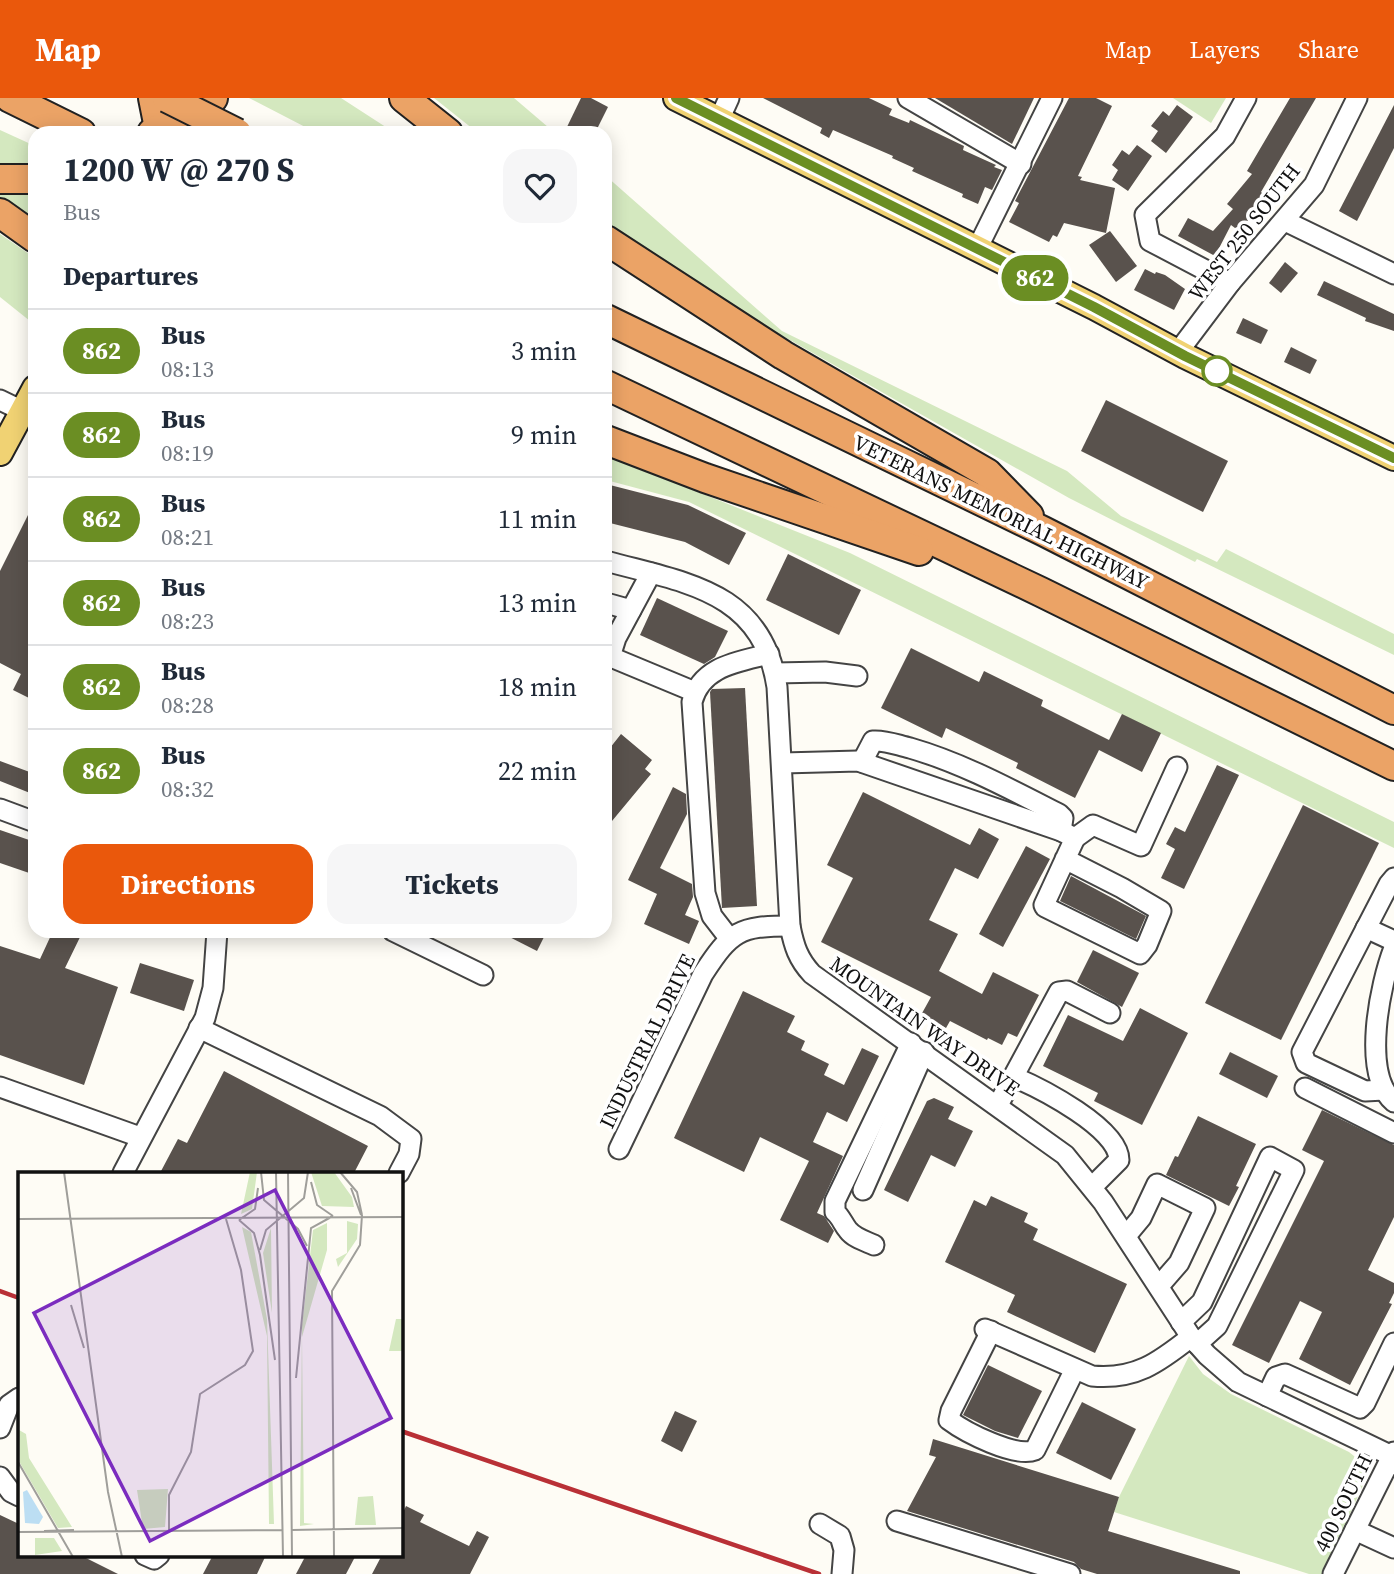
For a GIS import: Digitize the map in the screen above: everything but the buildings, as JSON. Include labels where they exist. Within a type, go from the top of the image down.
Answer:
[{"type":"highway","points":[[10,98],[66,126]]},
{"type":"highway","points":[[153,98],[157,126]]},
{"type":"highway","points":[[167,98],[223,126]]},
{"type":"highway","points":[[168,126],[213,98]]},
{"type":"highway","points":[[404,98],[440,126]]},
{"type":"highway","points":[[0,178],[28,179]]},
{"type":"highway","points":[[0,213],[28,233]]},
{"type":"highway","points":[[612,244],[783,355],[987,473],[1043,531]]},
{"type":"highway","name":"VETERANS MEMORIAL HIGHWAY","points":[[612,322],[1043,531],[1394,710]]},
{"type":"highway","points":[[612,388],[1041,592],[1394,766]]},
{"type":"highway","points":[[612,442],[705,478],[1041,592]]},
{"type":"main road","points":[[161,126],[174,98]]},
{"type":"main road","points":[[676,98],[724,109],[977,249],[1394,458]]},
{"type":"main road","points":[[0,453],[19,410]]},
{"type":"street","points":[[908,98],[1021,164]]},
{"type":"street","points":[[977,249],[1052,98]]},
{"type":"street","points":[[1230,283],[1150,241],[1145,215],[1224,136],[1246,98]]},
{"type":"street","name":"WEST 250 SOUTH","points":[[1178,352],[1230,283],[1314,185],[1357,98]]},
{"type":"street","points":[[1284,221],[1394,274]]},
{"type":"street","name":"MOUNTAIN WAY DRIVE","points":[[612,563],[712,593],[727,602],[754,626],[769,654],[775,673],[783,763],[790,926],[794,949],[812,974],[1065,1155],[1092,1187],[1190,1334],[1238,1382],[1393,1454]]},
{"type":"street","points":[[612,646],[651,573]]},
{"type":"street","points":[[612,605],[631,610]]},
{"type":"street","points":[[769,654],[715,670],[702,681],[692,702],[705,893],[712,916],[729,938],[741,931],[761,926],[790,926]]},
{"type":"street","points":[[612,658],[695,692]]},
{"type":"street","points":[[775,673],[825,672],[857,676]]},
{"type":"street","points":[[862,762],[873,741],[883,740],[930,754],[978,774],[1059,814],[1068,834],[1065,859],[1045,907],[1136,954],[1143,952],[1161,911],[1065,859]]},
{"type":"street","points":[[783,763],[862,762],[1068,834],[1093,825],[1141,846],[1177,767]]},
{"type":"street","points":[[969,799],[978,774]]},
{"type":"street","points":[[0,809],[28,819]]},
{"type":"street","points":[[1394,878],[1306,1044],[1302,1057],[1306,1063],[1365,1091],[1389,1096],[1377,1056],[1377,1007],[1384,973],[1394,948]]},
{"type":"street","points":[[1366,928],[1394,942]]},
{"type":"street","points":[[124,1172],[205,1018],[213,988],[217,938]]},
{"type":"street","points":[[407,938],[483,975]]},
{"type":"street","name":"INDUSTRIAL DRIVE","points":[[619,1149],[703,974],[729,938]]},
{"type":"street","points":[[998,1105],[1059,992],[1067,991],[1110,1013]]},
{"type":"street","points":[[199,1028],[380,1116],[411,1139],[409,1154],[400,1172]]},
{"type":"street","points":[[863,1189],[917,1048]]},
{"type":"street","points":[[874,1245],[854,1236],[848,1230],[842,1218],[835,1212],[835,1201],[917,1048]]},
{"type":"street","points":[[1013,1076],[1038,1087],[1100,1128],[1119,1152],[1119,1160],[1092,1187]]},
{"type":"street","points":[[0,1087],[141,1137]]},
{"type":"street","points":[[1305,1088],[1394,1133]]},
{"type":"street","points":[[1075,1369],[1035,1450],[1021,1452],[962,1430],[949,1420],[988,1330],[1092,1376],[1111,1378],[1131,1375],[1169,1354],[1190,1334],[1202,1302],[1270,1157],[1294,1170],[1217,1326],[1190,1334]]},
{"type":"street","points":[[1126,1236],[1140,1218],[1157,1184],[1205,1208],[1179,1263],[1159,1286]]},
{"type":"street","points":[[1267,1396],[1276,1377],[1285,1374],[1360,1408],[1394,1343]]},
{"type":"street","points":[[0,1428],[10,1402]]},
{"type":"street","name":"400 SOUTH","points":[[1333,1574],[1393,1454]]},
{"type":"street","points":[[0,1477],[11,1492],[18,1496]]},
{"type":"street","points":[[898,1521],[1070,1574]]},
{"type":"street","points":[[820,1524],[840,1536],[844,1550],[842,1574]]},
{"type":"street","points":[[1355,1530],[1394,1548]]},
{"type":"green space","points":[[249,98],[341,98],[384,126],[321,126],[303,126]]},
{"type":"green space","points":[[434,98],[514,98],[547,126],[469,126]]},
{"type":"green space","points":[[1173,98],[1226,98],[1211,123]]},
{"type":"green space","points":[[0,130],[28,143],[28,167],[0,168]]},
{"type":"green space","points":[[612,181],[782,331],[1067,471],[1121,516],[1217,562],[1226,549],[1394,634],[1394,655],[1197,559],[1195,562],[1069,498],[721,301],[612,228]]},
{"type":"green space","points":[[0,192],[28,192],[28,217],[0,198]]},
{"type":"green space","points":[[0,234],[28,253],[28,319],[0,297]]},
{"type":"green space","points":[[612,457],[850,553],[1394,822],[1394,848],[689,502],[612,482]]},
{"type":"green space","points":[[1189,1356],[1203,1374],[1231,1394],[1349,1452],[1364,1464],[1367,1476],[1323,1574],[1309,1574],[1114,1512]]},
{"type":"railway","points":[[0,1291],[18,1298]]},
{"type":"railway","points":[[402,1431],[819,1574]]},
{"type":"bus line","name":"862","points":[[676,98],[1094,307],[1185,356],[1394,458]]}]
